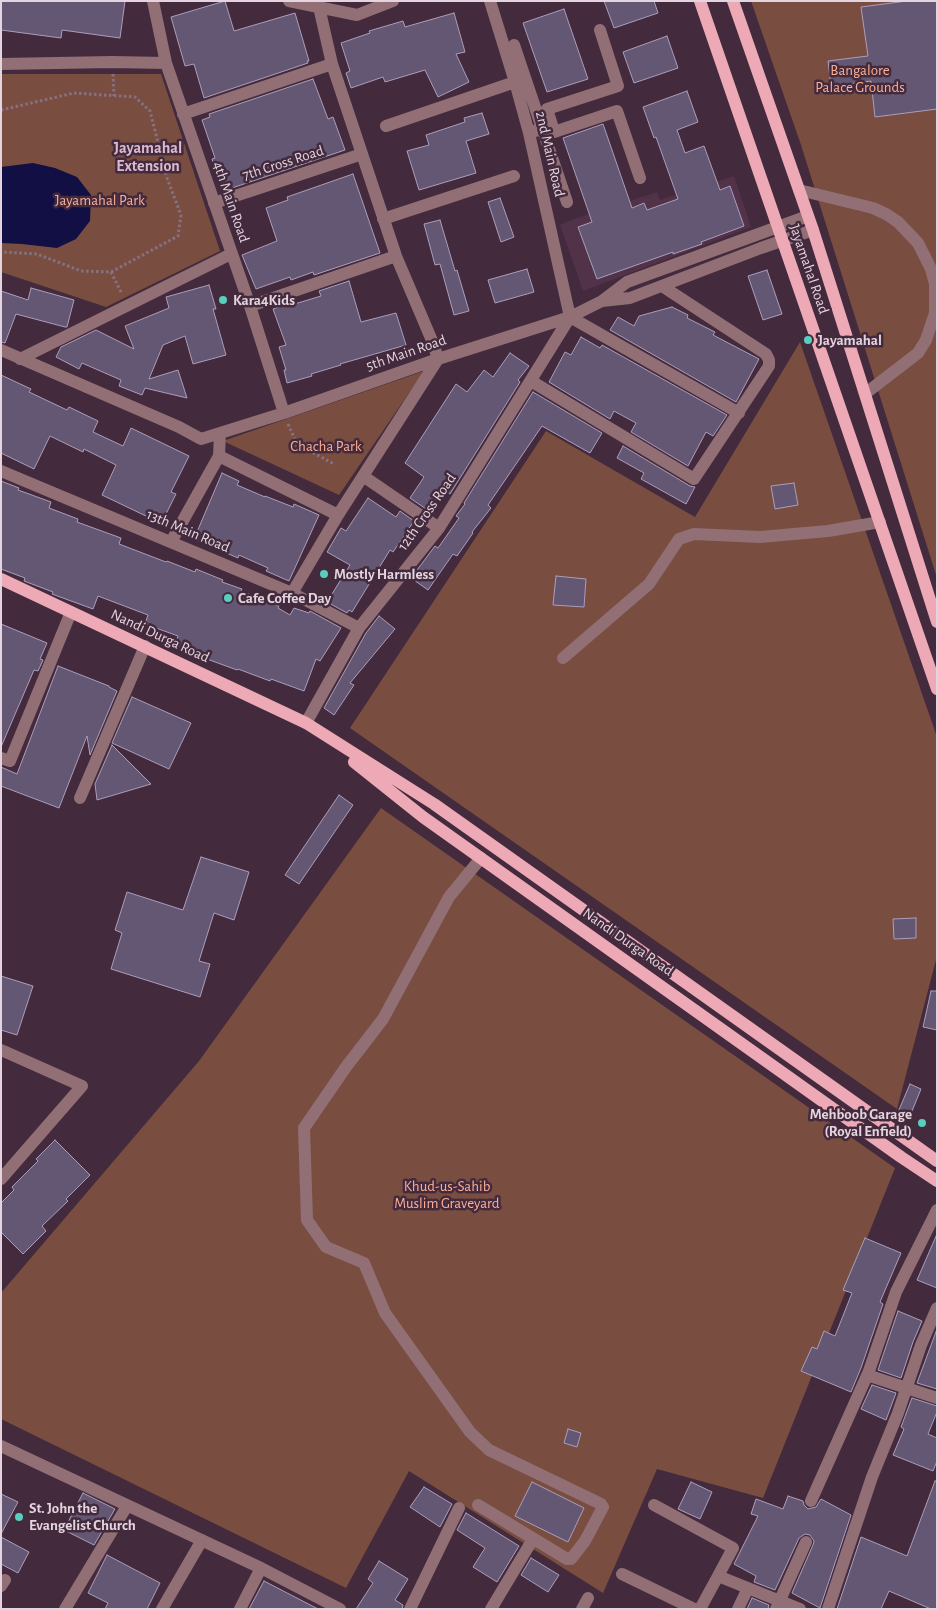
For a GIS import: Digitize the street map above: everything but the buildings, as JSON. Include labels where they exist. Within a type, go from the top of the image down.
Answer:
[{"type":"main road","name":"Jayamahal Road","points":[[700,1],[937,689]]},
{"type":"main road","name":"Jayamahal Road","points":[[733,1],[813,230],[937,622]]},
{"type":"main road","name":"Nandi Durga Road","points":[[1,579],[306,723],[434,804],[937,1161]]},
{"type":"main road","name":"Nandi Durga Road","points":[[306,723],[424,817],[937,1181]]},
{"type":"street","name":"4th Main Road","points":[[153,1],[166,63],[250,306],[284,413]]},
{"type":"street","points":[[289,1],[357,15],[393,1]]},
{"type":"street","name":"2nd Main Road","points":[[490,1],[529,132],[570,317]]},
{"type":"street","points":[[292,593],[338,515],[438,359],[383,219],[332,64],[319,7]]},
{"type":"street","points":[[600,30],[618,86],[547,109],[547,126],[554,132],[618,111],[640,178]]},
{"type":"street","points":[[514,45],[547,126],[567,202]]},
{"type":"street","points":[[1,64],[166,63]]},
{"type":"street","points":[[183,114],[332,64]]},
{"type":"street","points":[[386,126],[515,82]]},
{"type":"street","points":[[529,132],[547,126]]},
{"type":"street","name":"7th Cross Road","points":[[214,203],[362,154]]},
{"type":"street","points":[[383,219],[514,176]]},
{"type":"street","points":[[799,190],[873,208],[886,214],[898,222],[918,243],[931,269],[934,284],[934,312],[926,340],[918,353],[866,393]]},
{"type":"street","name":"5th Main Road","points":[[1,350],[179,427],[201,439],[284,413],[438,359],[570,317],[602,301],[627,282],[808,216]]},
{"type":"street","name":"5th Main Road","points":[[602,301],[630,298],[813,230]]},
{"type":"street","points":[[20,359],[232,254]]},
{"type":"street","points":[[250,306],[396,256]]},
{"type":"street","points":[[531,381],[694,479],[769,366],[769,360],[766,354],[662,286]]},
{"type":"street","points":[[570,317],[738,413]]},
{"type":"street","name":"12th Cross Road","points":[[306,723],[359,628],[440,528],[570,317]]},
{"type":"street","points":[[171,542],[219,456],[220,433]]},
{"type":"street","points":[[219,456],[338,515]]},
{"type":"street","name":"13th Main Road","points":[[1,471],[292,593],[359,628]]},
{"type":"street","points":[[363,476],[440,528]]},
{"type":"street","points":[[562,658],[649,584],[679,540],[694,534],[760,537],[828,531],[880,522]]},
{"type":"street","points":[[1,758],[10,761],[71,612]]},
{"type":"street","points":[[80,798],[145,646]]},
{"type":"street","points":[[478,1506],[567,1559],[570,1559],[585,1541],[602,1509],[602,1504],[489,1450],[470,1432],[385,1313],[364,1263],[326,1247],[307,1220],[304,1128],[346,1067],[383,1019],[449,897],[481,858]]},
{"type":"street","points":[[1,1050],[82,1086],[1,1179]]},
{"type":"street","points":[[811,1501],[867,1375],[896,1292],[937,1210]]},
{"type":"street","points":[[828,1609],[872,1477],[921,1345],[937,1308]]},
{"type":"street","points":[[867,1375],[937,1398]]},
{"type":"street","points":[[1,1446],[261,1568],[319,1604],[340,1609]]},
{"type":"street","points":[[654,1505],[733,1548],[700,1609]]},
{"type":"street","points":[[65,1609],[127,1506]]},
{"type":"street","points":[[410,1609],[459,1508]]},
{"type":"street","points":[[491,1609],[533,1539]]},
{"type":"street","points":[[162,1609],[202,1540]]},
{"type":"street","points":[[778,1605],[806,1542]]},
{"type":"street","points":[[240,1609],[261,1568]]},
{"type":"street","points":[[622,1574],[694,1609]]},
{"type":"street","points":[[718,1576],[748,1588],[778,1605],[800,1609]]},
{"type":"street","points":[[738,1609],[748,1588]]},
{"type":"path","points":[[112,62],[114,96]]},
{"type":"path","points":[[1,110],[74,94],[135,97],[150,111],[167,178],[181,215],[178,236],[111,272],[81,271],[37,254],[1,252]]},
{"type":"path","points":[[111,272],[127,306]]},
{"type":"path","points":[[284,413],[296,444],[334,464]]},
{"type":"shaded area","points":[[33,163],[55,168],[77,177],[91,195],[90,221],[76,239],[57,248],[1,243],[1,167]]},
{"type":"shaded area","points":[[734,176],[751,227],[583,291],[560,225],[657,192],[660,200]]},
{"type":"green space","name":"Bangalore Palace Grounds","points":[[751,1],[937,1],[937,578],[801,145]]},
{"type":"green space","name":"Jayamahal Park","points":[[1,74],[161,74],[220,251],[106,307],[1,272]]},
{"type":"green space","points":[[800,342],[937,737],[937,956],[897,1109],[350,728],[546,431],[695,517]]},
{"type":"green space","name":"Chacha Park","points":[[424,371],[339,495],[223,441]]},
{"type":"green space","name":"Khud-us-Sahib Muslim Graveyard","points":[[381,808],[895,1168],[763,1498],[657,1469],[603,1593],[409,1471],[346,1588],[1,1419],[1,1293],[199,1061]]},
{"type":"place","name":"Kara4Kids","points":[[223,300]]},
{"type":"place","name":"Jayamahal","points":[[808,340]]},
{"type":"place","name":"Mostly Harmless","points":[[324,574]]},
{"type":"place","name":"Cafe Coffee Day","points":[[228,598]]},
{"type":"place","name":"Mehboob Garage (Royal Enfield)","points":[[922,1123]]},
{"type":"place","name":"St. John the Evangelist Church","points":[[19,1517]]},
{"type":"district","name":"Jayamahal Extension","points":[[148,157]]}]
